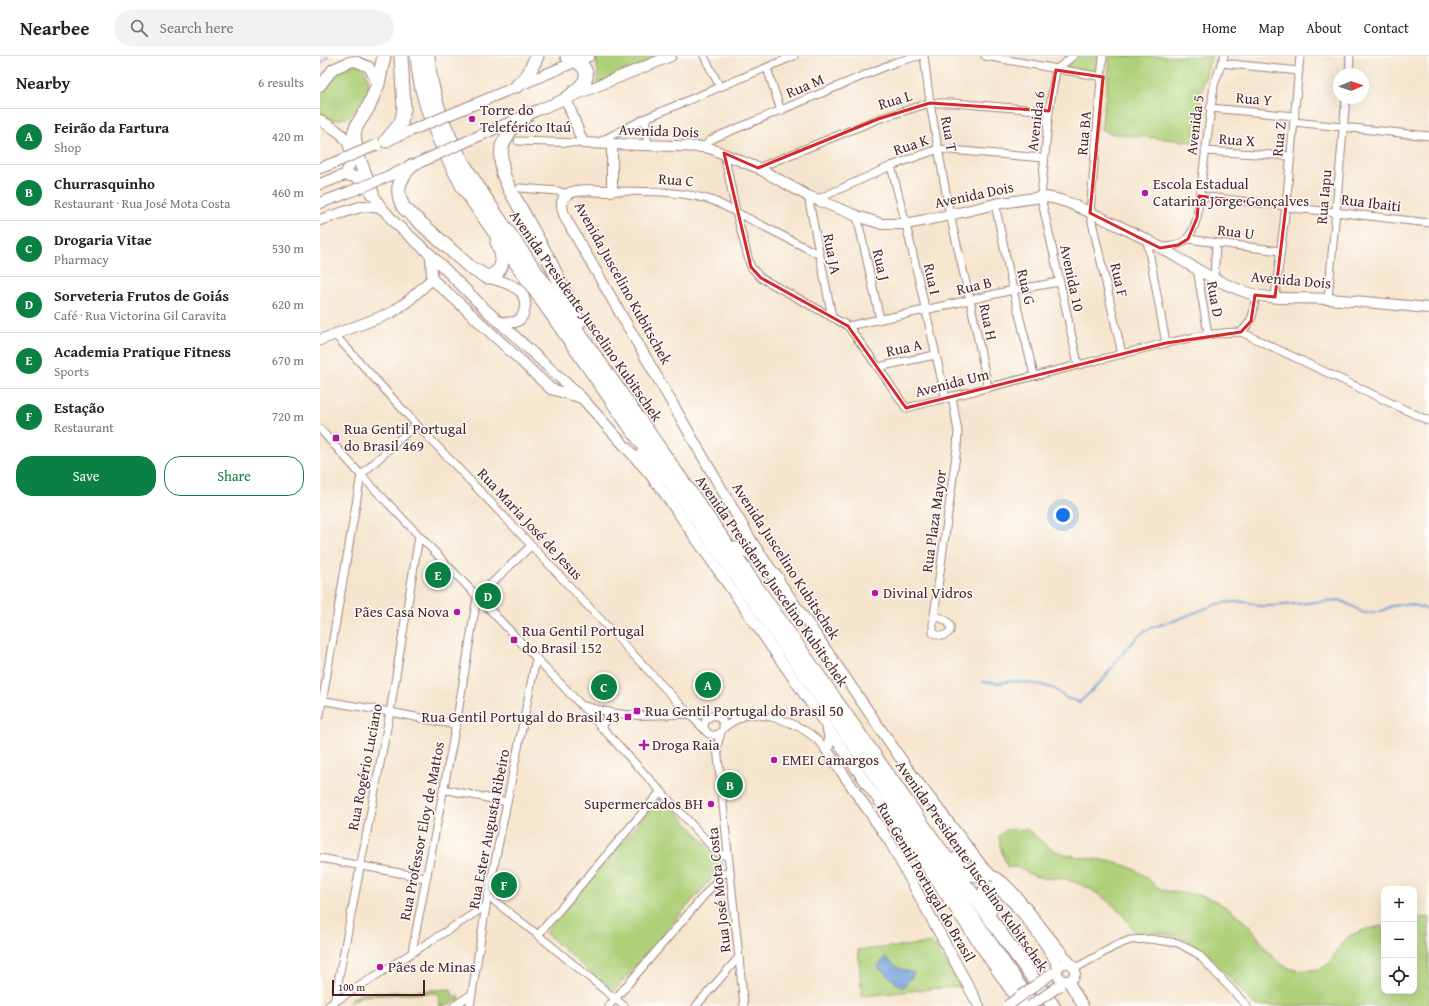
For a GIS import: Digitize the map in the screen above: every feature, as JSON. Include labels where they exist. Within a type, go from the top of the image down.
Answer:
[{"type":"highway","points":[[372,193],[356,152],[354,133],[368,108],[378,84],[384,56]]},
{"type":"highway","points":[[381,143],[401,123],[404,109],[401,56]]},
{"type":"highway","points":[[417,56],[422,92],[445,155],[463,188],[490,217]]},
{"type":"highway","points":[[411,166],[402,177],[399,185],[399,199],[404,208],[471,268],[487,277],[496,274],[500,269],[502,258],[490,217],[445,125],[433,90],[428,56]]},
{"type":"highway","points":[[517,86],[528,75],[537,56]]},
{"type":"highway","points":[[566,99],[582,87],[586,78],[586,72],[578,58]]},
{"type":"highway","points":[[528,114],[510,130],[502,146],[501,159],[503,174],[509,188],[549,260],[595,356]]},
{"type":"highway","name":"Avenida Presidente Juscelino Kubitschek","points":[[490,217],[595,356],[918,817],[1053,1005]]},
{"type":"highway","name":"Avenida Presidente Juscelino Kubitschek","points":[[490,217],[633,431],[665,474],[923,844],[1032,1006]]},
{"type":"highway","points":[[633,431],[656,481]]},
{"type":"highway","points":[[730,548],[749,546],[760,562],[777,578]]},
{"type":"highway","points":[[918,817],[945,844],[963,868],[972,874],[989,878],[984,892],[984,900],[995,917],[1005,940]]},
{"type":"street","points":[[320,203],[389,176],[528,114],[671,56]]},
{"type":"street","points":[[704,56],[720,87]]},
{"type":"street","points":[[597,143],[646,118],[794,56]]},
{"type":"street","name":"Rua M","points":[[705,147],[709,141],[714,138],[896,62],[919,56]]},
{"type":"street","name":"Rua T","points":[[924,56],[930,103],[950,215]]},
{"type":"street","points":[[985,56],[1056,70],[1103,77]]},
{"type":"street","points":[[1056,70],[1073,56]]},
{"type":"street","name":"Rua BA","points":[[1090,212],[1103,77],[1103,56]]},
{"type":"street","name":"Rua Z","points":[[1275,297],[1286,206],[1300,56]]},
{"type":"street","points":[[1349,68],[1350,56]]},
{"type":"street","points":[[320,168],[468,107],[578,58]]},
{"type":"street","points":[[1222,59],[1299,71]]},
{"type":"street","name":"Avenida 5","points":[[1188,239],[1194,230],[1197,218],[1210,108],[1214,85],[1222,59]]},
{"type":"street","points":[[320,86],[333,69],[355,61],[363,63],[369,67],[378,84]]},
{"type":"street","points":[[767,68],[781,111]]},
{"type":"street","name":"Avenida 6","points":[[1041,197],[1049,111],[1056,70]]},
{"type":"street","points":[[566,99],[583,143]]},
{"type":"street","name":"Rua L","points":[[758,168],[878,119],[930,103],[954,103],[1049,111]]},
{"type":"street","name":"Rua Iapu","points":[[1328,299],[1346,104]]},
{"type":"street","name":"Rua Y","points":[[1210,108],[1344,127],[1429,136]]},
{"type":"street","points":[[646,118],[645,132],[649,145]]},
{"type":"street","points":[[320,120],[336,129],[346,140],[350,149],[351,158],[349,167],[345,174]]},
{"type":"street","name":"Avenida Dois","points":[[518,141],[705,147],[724,153],[758,168],[808,196],[857,216],[882,224],[906,224],[995,204],[1041,197],[1057,199],[1090,212],[1147,240],[1214,279],[1255,295],[1328,299],[1429,308]]},
{"type":"street","points":[[612,144],[612,191]]},
{"type":"street","name":"Rua K","points":[[818,199],[891,166],[938,149],[1044,158]]},
{"type":"street","name":"Rua X","points":[[1205,151],[1291,156]]},
{"type":"street","name":"Avenida Um","points":[[724,153],[736,212],[750,267],[761,278],[848,326],[906,408],[1166,343],[1208,334],[1241,332]]},
{"type":"street","name":"Rua I","points":[[891,166],[906,224],[935,355],[949,398]]},
{"type":"street","points":[[320,184],[345,174],[356,177],[372,193],[395,223],[431,255],[484,308],[582,398],[656,481],[867,786],[915,850],[1021,1006]]},
{"type":"street","name":"Rua C","points":[[520,188],[558,191],[567,194],[576,191],[612,191],[699,196],[714,201],[818,254]]},
{"type":"street","name":"Avenida Juscelino Kubitschek","points":[[567,194],[563,198],[561,204],[566,219],[749,546]]},
{"type":"street","name":"Rua JA","points":[[808,196],[818,254],[832,317]]},
{"type":"street","name":"Rua Ibaiti","points":[[1199,196],[1429,223]]},
{"type":"street","name":"Avenida 10","points":[[1041,197],[1078,364]]},
{"type":"street","name":"Rua G","points":[[995,204],[1013,290],[1034,375]]},
{"type":"street","points":[[320,220],[363,206],[382,208]]},
{"type":"street","name":"Rua F","points":[[1090,212],[1122,354]]},
{"type":"street","name":"Rua H","points":[[950,215],[970,300],[988,388]]},
{"type":"street","name":"Rua J","points":[[857,216],[880,319]]},
{"type":"street","points":[[1160,248],[1178,245],[1188,239]]},
{"type":"street","name":"Rua U","points":[[1188,239],[1280,251]]},
{"type":"street","points":[[1147,240],[1166,343]]},
{"type":"street","points":[[1214,279],[1216,243]]},
{"type":"street","points":[[431,255],[432,279],[551,390],[582,398]]},
{"type":"street","name":"Rua D","points":[[1197,269],[1208,334]]},
{"type":"street","points":[[487,277],[513,287],[522,294],[524,299],[525,306],[520,319],[515,322],[508,323],[499,322]]},
{"type":"street","points":[[320,340],[391,312],[408,300],[432,279]]},
{"type":"street","name":"Rua B","points":[[848,326],[1013,290],[1059,282]]},
{"type":"street","points":[[1255,295],[1251,321],[1241,332],[1429,421]]},
{"type":"street","points":[[458,302],[484,308]]},
{"type":"street","name":"Rua Maria José de Jesus","points":[[335,334],[416,424],[689,714]]},
{"type":"street","name":"Rua A","points":[[878,367],[935,355]]},
{"type":"street","name":"Rua Plaza Mayor","points":[[934,614],[949,622],[951,628],[945,636],[939,636],[933,633],[934,614],[958,432],[949,398]]},
{"type":"street","points":[[320,715],[321,700],[361,475],[416,424]]},
{"type":"street","points":[[320,429],[361,475],[662,791],[717,852],[728,857]]},
{"type":"street","name":"Rua Rogério Luciano","points":[[331,1004],[390,712],[419,536]]},
{"type":"street","points":[[477,597],[532,546]]},
{"type":"street","name":"Avenida Juscelino Kubitschek","points":[[777,578],[910,772],[989,878]]},
{"type":"street","name":"Rua Professor Eloy de Mattos","points":[[412,952],[456,725],[477,597]]},
{"type":"street","name":"Rua Ester Augusta Ribeiro","points":[[470,1006],[486,906],[536,659]]},
{"type":"street","points":[[321,700],[456,725]]},
{"type":"street","name":"Rua Gentil Portugal do Brasil","points":[[581,705],[609,712],[633,715],[762,715],[780,719],[800,727],[818,739],[890,842],[979,1006]]},
{"type":"street","points":[[602,729],[609,712]]},
{"type":"street","points":[[689,714],[707,732],[716,735],[748,714]]},
{"type":"street","points":[[707,732],[704,727],[705,720],[714,716],[722,720],[722,730]]},
{"type":"street","points":[[826,726],[830,740],[826,749]]},
{"type":"street","name":"Rua José Mota Costa","points":[[722,730],[717,747],[744,1006]]},
{"type":"street","name":"Rua José Mota Costa","points":[[707,732],[717,747]]},
{"type":"street","points":[[844,775],[867,786]]},
{"type":"street","points":[[856,793],[858,787],[867,786]]},
{"type":"street","points":[[443,789],[507,802]]},
{"type":"street","points":[[538,935],[662,791]]},
{"type":"street","points":[[320,858],[426,878]]},
{"type":"street","points":[[609,1006],[720,877],[730,871]]},
{"type":"street","points":[[989,878],[1004,883],[1014,892],[1072,966],[1074,977],[1032,1006]]},
{"type":"street","points":[[989,878],[1029,923],[1048,949],[1058,978],[1083,1006]]},
{"type":"street","points":[[488,896],[624,1006]]},
{"type":"street","points":[[331,1004],[486,906]]},
{"type":"street","points":[[1072,966],[1130,940],[1150,939],[1178,943],[1198,954],[1247,1006]]},
{"type":"street","points":[[696,1006],[738,958]]},
{"type":"street","points":[[1006,1006],[1064,962],[1072,966]]},
{"type":"street","points":[[454,1006],[472,994]]},
{"type":"highlighted area","points":[[1056,70],[1103,77],[1090,213],[1160,248],[1178,245],[1188,239],[1197,218],[1199,196],[1286,206],[1275,297],[1255,295],[1251,321],[1241,332],[1166,343],[906,408],[848,326],[761,278],[751,267],[724,153],[758,168],[878,119],[930,103],[1049,111]]},
{"type":"green space","points":[[600,56],[664,56],[596,84],[598,71],[595,58]]},
{"type":"green space","points":[[1073,56],[1103,56],[1103,77],[1056,70]]},
{"type":"green space","points":[[1109,56],[1212,56],[1203,84],[1198,140],[1195,139],[1195,142],[1107,133],[1108,131],[1101,130],[1109,68]]},
{"type":"green space","points":[[354,64],[360,65],[364,68],[368,78],[369,90],[366,102],[360,110],[348,116],[338,120],[329,120],[320,115],[320,93],[341,71]]},
{"type":"green space","points":[[662,795],[724,864],[613,992],[545,933]]},
{"type":"green space","points":[[1026,829],[1047,845],[1061,853],[1123,865],[1140,872],[1161,889],[1170,892],[1208,897],[1239,916],[1252,929],[1273,957],[1287,967],[1296,970],[1317,969],[1324,967],[1329,964],[1342,943],[1347,938],[1356,933],[1381,927],[1381,994],[1417,994],[1417,919],[1429,917],[1429,1006],[1256,1006],[1203,949],[1180,937],[1159,933],[1135,932],[1120,911],[1087,887],[1066,879],[1042,878],[1031,875],[1017,867],[1007,867],[1000,846],[999,836],[1006,830]]},
{"type":"green space","points":[[933,943],[961,986],[862,996],[858,950]]},
{"type":"green space","points":[[451,989],[453,996],[459,996],[460,1000],[443,1006],[440,1006],[438,993],[361,996],[350,1003],[349,1000],[360,994]]},
{"type":"water","points":[[885,957],[898,968],[915,973],[902,988],[878,967]]},
{"type":"waterway","points":[[320,65],[328,56]]},
{"type":"waterway","points":[[983,682],[998,683],[1013,681],[1042,685],[1055,689],[1066,698],[1080,702],[1101,682],[1138,636],[1150,628],[1176,620],[1217,604],[1246,602],[1260,606],[1274,606],[1339,600],[1363,613],[1379,612],[1392,606],[1407,604],[1422,607],[1429,611]]},
{"type":"place","name":"Torre do Teleférico Itaú","points":[[472,119]]},
{"type":"place","name":"Escola Estadual Catarina Jorge Gonçalves","points":[[1145,193]]},
{"type":"place","name":"Rua Gentil Portugal do Brasil 469","points":[[336,438]]},
{"type":"place","name":"Academia Pratique Fitness","points":[[438,575]]},
{"type":"place","name":"Divinal Vidros","points":[[875,593]]},
{"type":"place","name":"Sorveteria Frutos de Goiás","points":[[488,596]]},
{"type":"place","name":"Pães Casa Nova","points":[[457,612]]},
{"type":"place","name":"Rua Gentil Portugal do Brasil 152","points":[[514,640]]},
{"type":"place","name":"Feirão da Fartura","points":[[708,685]]},
{"type":"place","name":"Drogaria Vitae","points":[[604,687]]},
{"type":"place","name":"Rua Gentil Portugal do Brasil 50","points":[[637,711]]},
{"type":"place","name":"Rua Gentil Portugal do Brasil 43","points":[[628,717]]},
{"type":"place","name":"Droga Raia","points":[[644,745]]},
{"type":"place","name":"EMEI Camargos","points":[[774,760]]},
{"type":"place","name":"Churrasquinho","points":[[730,785]]},
{"type":"place","name":"Supermercados BH","points":[[711,804]]},
{"type":"place","name":"Estação","points":[[504,885]]},
{"type":"place","name":"Pães de Minas","points":[[380,967]]}]
